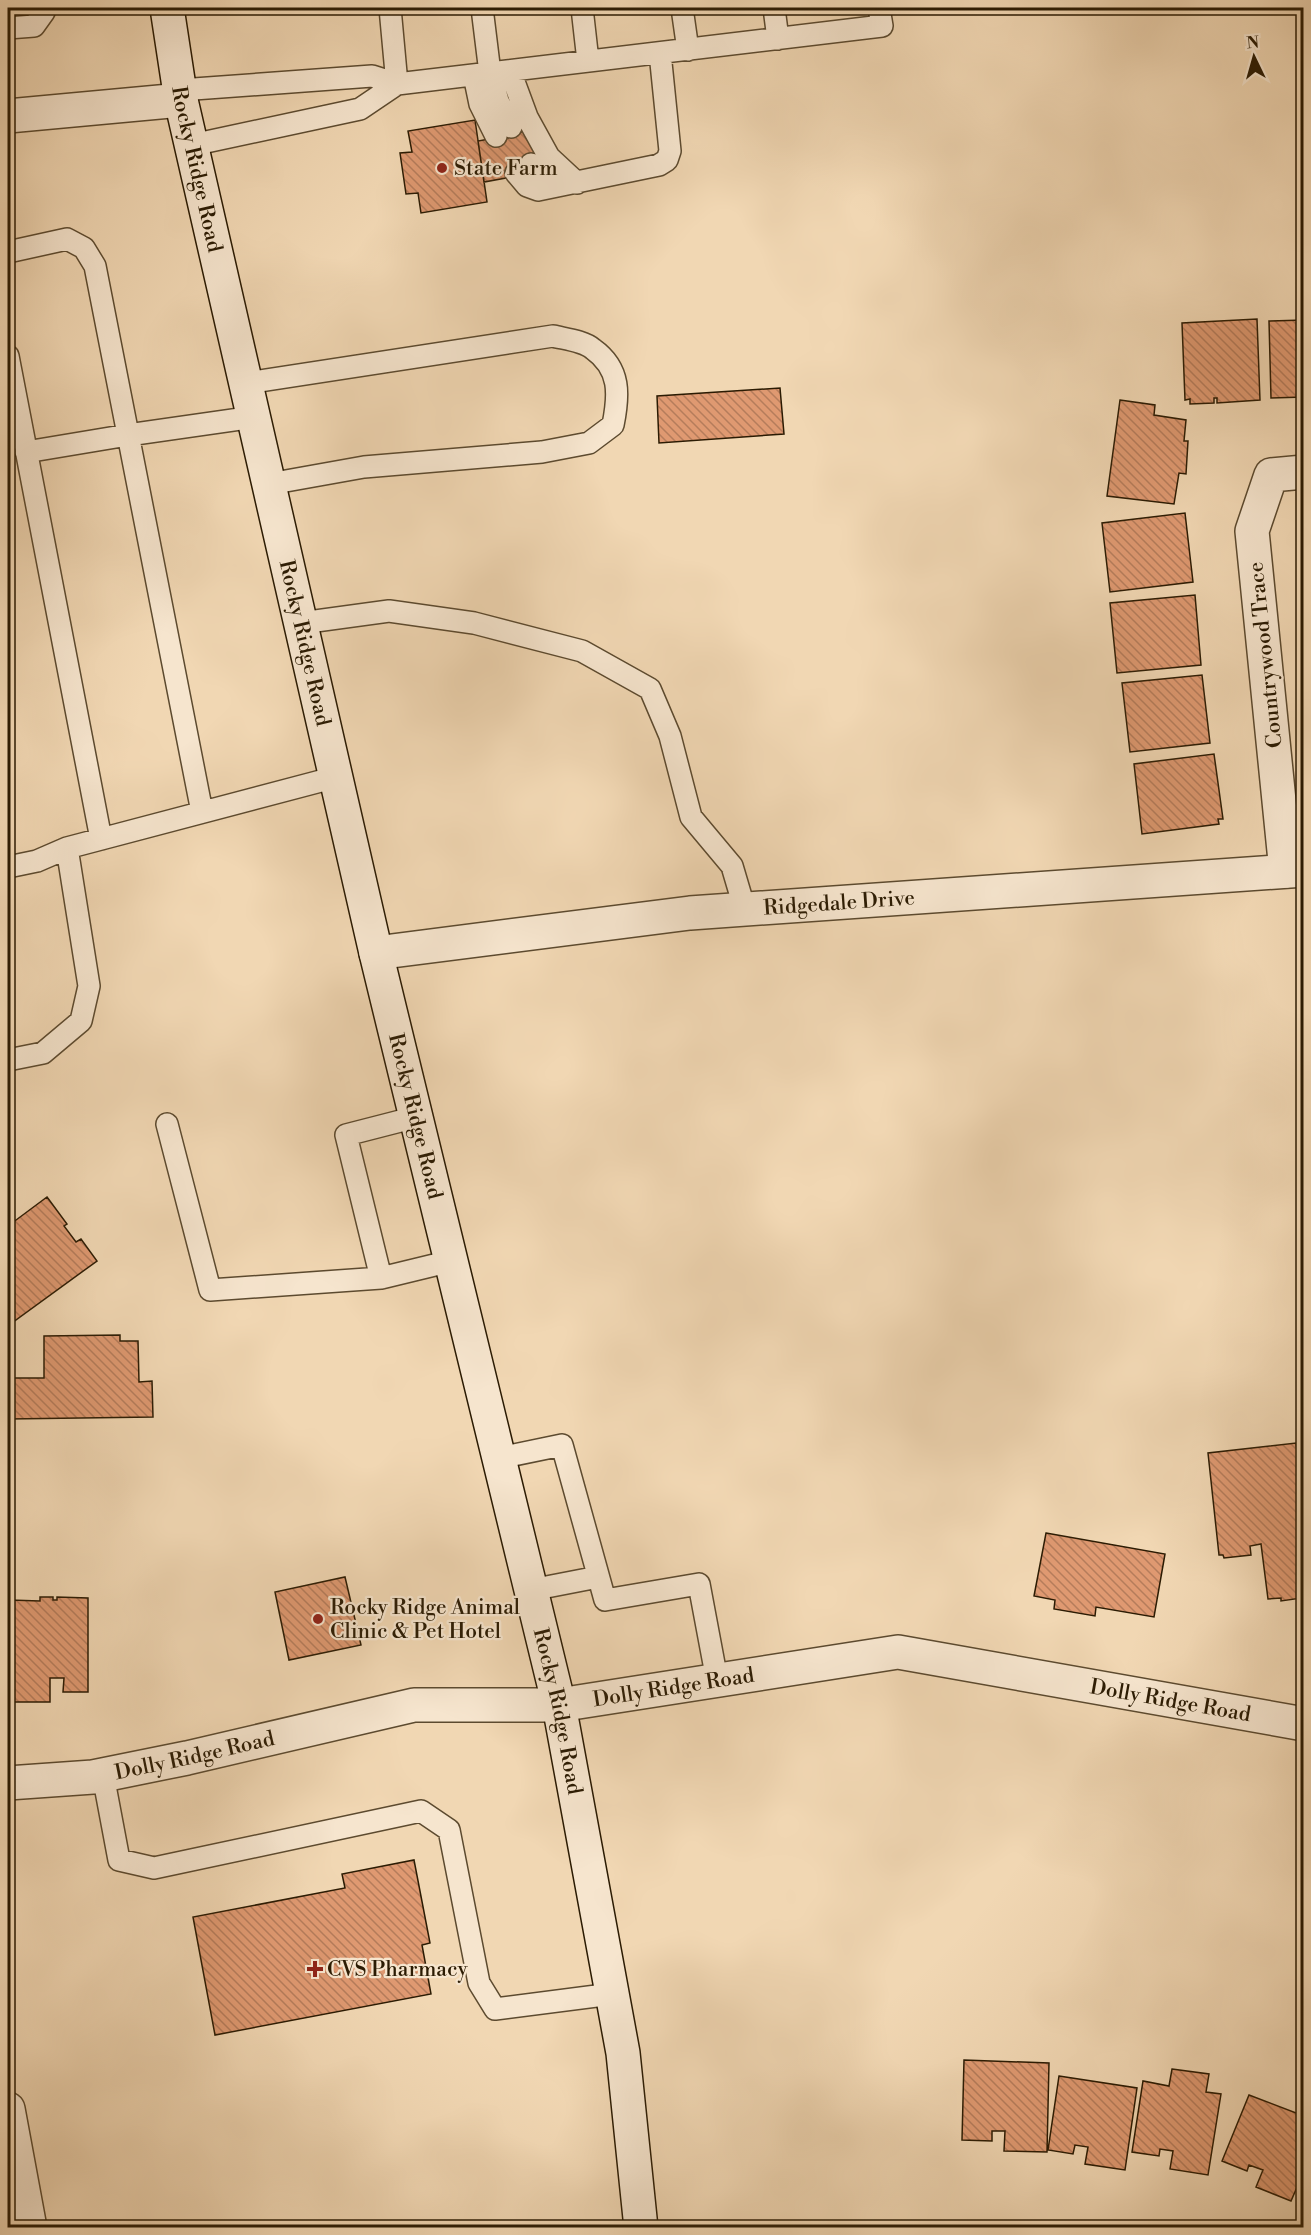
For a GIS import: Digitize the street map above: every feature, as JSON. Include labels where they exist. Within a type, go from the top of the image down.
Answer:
[{"type":"street","name":"Rocky Ridge Road","points":[[167,8],[181,95],[192,145],[376,953],[559,1705],[623,2053],[641,2228]]},
{"type":"street","points":[[8,116],[181,95]]},
{"type":"street","name":"Countrywood Trace","points":[[1295,871],[1252,531],[1271,475],[1304,472]]},
{"type":"street","name":"Ridgedale Drive","points":[[376,953],[690,913],[1295,871]]},
{"type":"street","name":"Dolly Ridge Road","points":[[8,1783],[103,1775],[414,1705],[559,1705],[898,1652],[1304,1724]]},
{"type":"street","points":[[8,2109],[30,2228]]},
{"type":"lane","points":[[8,28],[34,26],[44,12],[44,8]]},
{"type":"lane","points":[[390,8],[397,84]]},
{"type":"lane","points":[[482,8],[491,73],[480,105],[504,131]]},
{"type":"lane","points":[[582,8],[588,62]]},
{"type":"lane","points":[[682,8],[688,50]]},
{"type":"lane","points":[[774,8],[778,39]]},
{"type":"lane","points":[[181,95],[372,76],[397,84],[778,39],[880,17]]},
{"type":"lane","points":[[524,169],[527,186],[538,190],[659,165],[666,160],[670,151],[660,53]]},
{"type":"lane","points":[[491,73],[527,117],[549,157],[577,183]]},
{"type":"lane","points":[[192,145],[360,108],[397,84]]},
{"type":"lane","points":[[8,252],[67,239],[84,248],[95,266],[202,812]]},
{"type":"lane","points":[[246,383],[553,336],[592,348],[613,370],[618,398],[613,425],[589,443],[542,452],[364,467],[269,484]]},
{"type":"lane","points":[[8,356],[101,839]]},
{"type":"lane","points":[[26,452],[254,417]]},
{"type":"lane","points":[[301,623],[389,611],[474,623],[582,651],[650,689],[670,736],[691,817],[732,866],[744,910]]},
{"type":"lane","points":[[8,867],[37,861],[67,848],[336,777]]},
{"type":"lane","points":[[8,1060],[43,1053],[81,1021],[89,986],[67,848]]},
{"type":"lane","points":[[381,1278],[346,1135],[416,1117]]},
{"type":"lane","points":[[167,1124],[210,1290],[381,1278],[451,1261]]},
{"type":"lane","points":[[499,1458],[562,1445],[605,1600],[699,1584],[717,1680]]},
{"type":"lane","points":[[531,1590],[598,1576]]},
{"type":"lane","points":[[103,1775],[119,1860],[154,1868],[421,1811],[449,1830],[479,1983],[495,2009],[612,1994]]},
{"type":"building","points":[[527,119],[547,155],[506,178],[484,182],[478,141],[489,139]]},
{"type":"building","name":"State Farm","points":[[475,120],[487,202],[421,213],[418,193],[406,194],[400,153],[412,152],[408,131]]},
{"type":"building","points":[[1257,319],[1260,400],[1217,403],[1217,398],[1214,398],[1214,403],[1190,404],[1190,399],[1185,400],[1182,323]]},
{"type":"building","points":[[1304,320],[1304,397],[1271,398],[1269,321]]},
{"type":"building","points":[[780,388],[784,434],[659,443],[657,396]]},
{"type":"building","points":[[1120,400],[1155,405],[1154,415],[1186,420],[1184,441],[1188,441],[1186,474],[1179,473],[1174,504],[1107,496]]},
{"type":"building","points":[[1185,513],[1193,582],[1110,592],[1102,523]]},
{"type":"building","points":[[1195,595],[1201,665],[1117,673],[1110,603]]},
{"type":"building","points":[[1202,675],[1210,743],[1130,752],[1122,683]]},
{"type":"building","points":[[1214,754],[1223,819],[1218,819],[1219,824],[1142,834],[1134,764]]},
{"type":"building","points":[[47,1197],[67,1224],[64,1226],[76,1242],[81,1239],[97,1261],[9,1325],[8,1226]]},
{"type":"building","points":[[120,1335],[120,1341],[138,1341],[139,1382],[152,1381],[153,1417],[8,1419],[8,1378],[44,1378],[44,1336]]},
{"type":"building","points":[[1296,1443],[1304,1507],[1304,1594],[1301,1594],[1302,1598],[1281,1601],[1281,1598],[1268,1599],[1261,1544],[1250,1546],[1251,1555],[1224,1558],[1223,1555],[1219,1555],[1208,1453]]},
{"type":"building","points":[[1046,1533],[1165,1554],[1154,1617],[1096,1607],[1095,1616],[1054,1609],[1055,1600],[1034,1596]]},
{"type":"building","name":"Rocky Ridge Animal Clinic & Pet Hotel","points":[[345,1577],[361,1645],[289,1660],[275,1592]]},
{"type":"building","points":[[40,1597],[53,1597],[53,1600],[57,1600],[57,1597],[88,1598],[88,1692],[63,1692],[64,1678],[50,1678],[50,1702],[9,1702],[10,1600],[40,1601]]},
{"type":"building","name":"CVS Pharmacy","points":[[414,1860],[430,1943],[422,1945],[431,1994],[215,2035],[193,1917],[345,1888],[342,1874]]},
{"type":"building","points":[[964,2060],[1049,2063],[1047,2152],[1004,2151],[1005,2131],[992,2131],[992,2141],[962,2140]]},
{"type":"building","points":[[1172,2069],[1209,2074],[1206,2092],[1221,2094],[1208,2175],[1170,2169],[1173,2151],[1160,2149],[1159,2156],[1132,2152],[1143,2081],[1169,2086]]},
{"type":"building","points":[[1059,2076],[1137,2088],[1125,2170],[1085,2164],[1088,2147],[1075,2145],[1073,2154],[1048,2150]]},
{"type":"building","points":[[1249,2095],[1304,2116],[1304,2171],[1291,2201],[1256,2187],[1263,2170],[1249,2165],[1247,2171],[1222,2161]]},
{"type":"place","name":"State Farm","points":[[442,168]]},
{"type":"place","name":"Rocky Ridge Animal Clinic & Pet Hotel","points":[[318,1619]]},
{"type":"place","name":"CVS Pharmacy","points":[[315,1969]]}]
